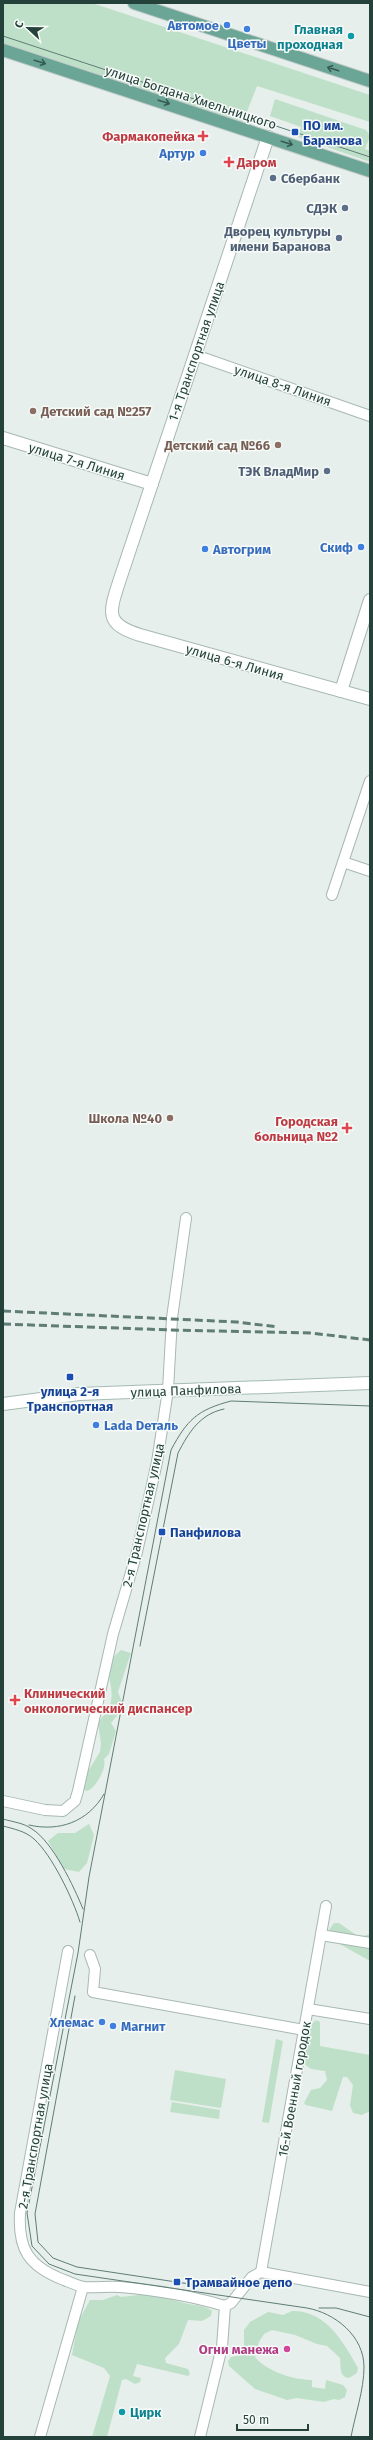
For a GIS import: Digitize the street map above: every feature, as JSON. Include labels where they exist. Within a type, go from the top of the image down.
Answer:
[{"type":"main road","points":[[134,3],[370,81]]},
{"type":"main road","name":"улица Богдана Хмельницкого","points":[[3,50],[370,171]]},
{"type":"street","name":"1-я Транспортная улица","points":[[111,611],[268,137]]},
{"type":"street","name":"улица 8-я Линия","points":[[195,355],[370,416]]},
{"type":"street","name":"улица 7-я Линия","points":[[3,438],[152,484]]},
{"type":"street","points":[[341,691],[370,600]]},
{"type":"street","name":"улица 6-я Линия","points":[[111,611],[116,625],[123,630],[370,699]]},
{"type":"street","points":[[332,895],[370,782]]},
{"type":"street","points":[[343,862],[370,871]]},
{"type":"street","name":"2-я Транспортная улица","points":[[3,1801],[55,1812],[70,1807],[78,1791],[113,1634],[138,1552],[157,1462],[168,1390],[172,1318],[186,1218]]},
{"type":"street","name":"улица Панфилова","points":[[3,1404],[79,1394],[370,1383]]},
{"type":"street","name":"16-й Военный городок","points":[[261,2272],[326,1906]]},
{"type":"street","points":[[321,1935],[370,1943]]},
{"type":"street","name":"2-я Транспортная улица","points":[[68,1951],[20,2213],[19,2230],[25,2253],[33,2262],[54,2276],[83,2287]]},
{"type":"street","points":[[90,1955],[95,1969],[93,1992],[304,2030]]},
{"type":"street","points":[[308,2009],[370,2019]]},
{"type":"street","points":[[40,2437],[83,2287],[120,2287],[193,2297],[226,2306],[231,2303],[243,2285],[261,2272],[370,2292]]},
{"type":"street","points":[[200,2437],[222,2347],[226,2306]]},
{"type":"green space","points":[[3,3],[92,3],[370,95],[370,122],[257,86],[243,122],[3,44]]},
{"type":"green space","points":[[275,99],[366,130],[370,136],[365,149],[370,151],[370,162],[298,137],[301,127],[270,116]]},
{"type":"green space","points":[[121,1650],[131,1653],[118,1692],[122,1702],[119,1713],[111,1723],[116,1731],[109,1754],[104,1759],[104,1767],[100,1777],[94,1786],[87,1791],[83,1789],[87,1773],[100,1752],[101,1743],[98,1723],[110,1705],[110,1664]]},
{"type":"green space","points":[[89,1824],[94,1835],[87,1863],[79,1872],[64,1869],[48,1841],[58,1833],[75,1833]]},
{"type":"green space","points":[[334,1923],[339,1923],[359,1937],[370,1934],[370,1961],[329,1938],[326,1934]]},
{"type":"green space","points":[[316,2020],[320,2022],[320,2046],[370,2055],[370,2111],[362,2115],[353,2113],[350,2105],[353,2085],[347,2077],[343,2077],[332,2111],[306,2105],[304,2103],[311,2090],[320,2088],[327,2080],[325,2071],[311,2069],[303,2063],[307,2034],[312,2024]]},
{"type":"green space","points":[[276,2039],[283,2041],[269,2123],[262,2122]]},
{"type":"green space","points":[[175,2070],[226,2079],[221,2108],[170,2100]]},
{"type":"green space","points":[[172,2102],[220,2110],[219,2119],[170,2112]]},
{"type":"green space","points":[[146,2294],[201,2306],[212,2311],[211,2316],[202,2321],[188,2320],[179,2344],[165,2358],[166,2363],[188,2369],[190,2374],[188,2376],[137,2364],[133,2376],[141,2378],[140,2382],[135,2384],[126,2379],[122,2380],[107,2437],[92,2437],[110,2376],[104,2368],[72,2355],[78,2322],[90,2300],[103,2300],[117,2295],[121,2297]]},
{"type":"green space","points":[[292,2311],[304,2312],[315,2316],[324,2322],[347,2348],[358,2368],[357,2373],[349,2378],[344,2376],[341,2371],[340,2358],[327,2346],[317,2344],[295,2335],[272,2330],[264,2334],[259,2342],[255,2357],[266,2366],[281,2374],[305,2380],[312,2380],[312,2387],[325,2389],[326,2380],[343,2385],[347,2390],[345,2397],[339,2400],[334,2399],[324,2402],[297,2398],[287,2400],[255,2389],[229,2366],[228,2361],[231,2357],[241,2355],[244,2345],[244,2330],[250,2322],[268,2312],[283,2315]]},
{"type":"tram line","points":[[3,36],[370,157]]},
{"type":"tram line","points":[[351,2437],[363,2385],[363,2356],[359,2345],[353,2336],[337,2321],[328,2315],[307,2308],[75,2274],[49,2264],[32,2246],[27,2213],[78,1953],[89,1877],[171,1450],[182,1431],[194,1418],[210,1408],[231,1401],[370,1406]]},
{"type":"tram line","points":[[140,1646],[178,1453],[186,1438],[196,1425],[208,1415],[224,1409]]},
{"type":"tram line","points":[[29,1825],[51,1827],[72,1823],[90,1812],[104,1794]]},
{"type":"tram line","points":[[3,1819],[29,1827],[40,1835],[48,1844],[62,1866],[83,1909]]},
{"type":"tram line","points":[[3,1826],[27,1834],[41,1846],[55,1866],[80,1922]]},
{"type":"tram line","points":[[75,1996],[35,2214],[38,2242],[53,2258],[77,2267],[216,2288]]},
{"type":"tram line","points":[[319,2308],[336,2308],[370,2317]]},
{"type":"railway","points":[[3,1311],[237,1322],[278,1327]]},
{"type":"railway","points":[[3,1324],[311,1333],[370,1340]]},
{"type":"place","name":"Автомое","points":[[227,25]]},
{"type":"place","name":"Цветы","points":[[247,29]]},
{"type":"place","name":"Главная проходная","points":[[351,36]]},
{"type":"place","name":"ПО им. Баранова","points":[[295,132]]},
{"type":"place","name":"Фармакопейка","points":[[203,136]]},
{"type":"place","name":"Артур","points":[[203,153]]},
{"type":"place","name":"Даром","points":[[229,162]]},
{"type":"place","name":"Сбербанк","points":[[273,178]]},
{"type":"place","name":"СДЭК","points":[[345,208]]},
{"type":"place","name":"Дворец культуры имени Баранова","points":[[339,238]]},
{"type":"place","name":"Детский сад №257","points":[[33,411]]},
{"type":"place","name":"Детский сад №66","points":[[278,445]]},
{"type":"place","name":"ТЭК ВладМир","points":[[327,471]]},
{"type":"place","name":"Скиф","points":[[361,547]]},
{"type":"place","name":"Автогрим","points":[[205,549]]},
{"type":"place","name":"Школа №40","points":[[170,1118]]},
{"type":"place","name":"Городская больница №2","points":[[347,1128]]},
{"type":"place","name":"улица 2-я Транспортная","points":[[70,1377]]},
{"type":"place","name":"Lada Dеталь","points":[[96,1425]]},
{"type":"place","name":"Панфилова","points":[[162,1532]]},
{"type":"place","name":"Клинический онкологический диспансер","points":[[15,1700]]},
{"type":"place","name":"Хлемас","points":[[102,2022]]},
{"type":"place","name":"Магнит","points":[[113,2026]]},
{"type":"place","name":"Трамвайное депо","points":[[177,2282]]},
{"type":"place","name":"Огни манежа","points":[[287,2349]]},
{"type":"place","name":"Цирк","points":[[122,2412]]}]
